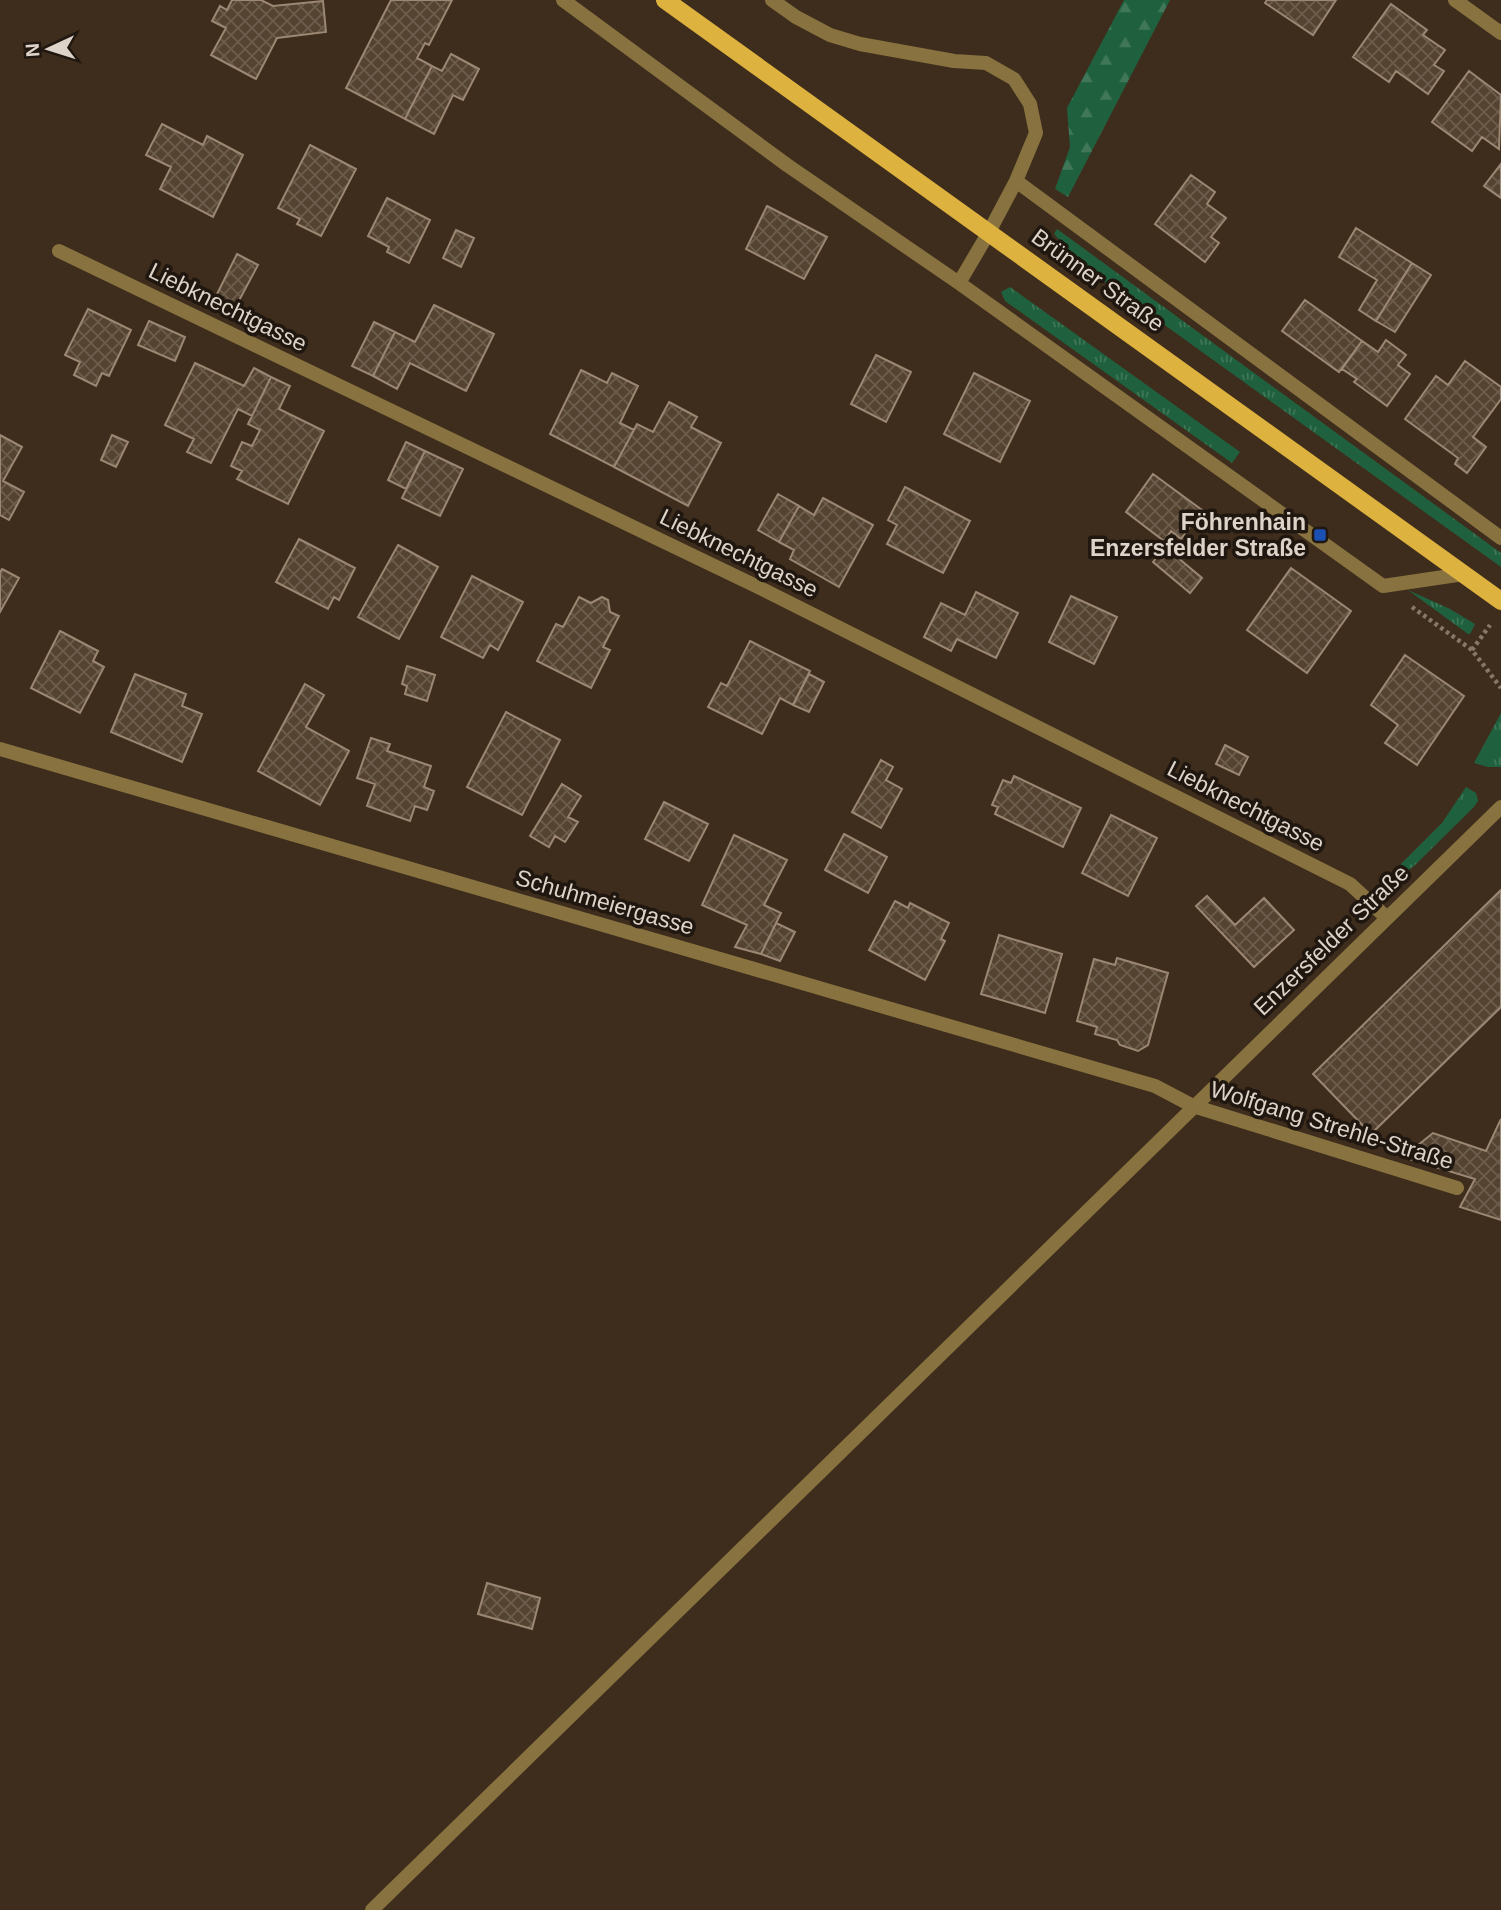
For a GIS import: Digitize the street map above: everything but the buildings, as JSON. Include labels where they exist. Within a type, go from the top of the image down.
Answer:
[{"type":"main road","name":"Brünner Straße","points":[[665,0],[1501,601]]},
{"type":"street","points":[[563,0],[787,165],[959,283],[1382,586],[1464,574]]},
{"type":"street","points":[[772,0],[796,17],[831,35],[860,44],[954,61],[986,63],[1014,79],[1030,104],[1036,133],[1016,181],[959,283]]},
{"type":"street","points":[[1455,0],[1501,33]]},
{"type":"street","name":"Brünner Straße","points":[[1016,181],[1501,538]]},
{"type":"street","name":"Liebknechtgasse","points":[[59,251],[756,586],[1350,884],[1386,916]]},
{"type":"street","name":"Schuhmeiergasse","points":[[0,749],[1155,1086],[1194,1107]]},
{"type":"street","name":"Enzersfelder Straße","points":[[372,1910],[1386,916],[1501,807]]},
{"type":"street","name":"Wolfgang Strehle-Straße","points":[[1194,1107],[1457,1188]]},
{"type":"path","points":[[1382,586],[1472,650],[1501,688]]},
{"type":"path","points":[[1472,650],[1494,619]]},
{"type":"green space","points":[[1124,0],[1170,0],[1068,197],[1055,189],[1070,147],[1067,108]]},
{"type":"green space","points":[[1057,229],[1501,553],[1501,567],[1084,267],[1054,234]]},
{"type":"green space","points":[[1010,287],[1240,452],[1232,463],[1005,301],[1001,292]]},
{"type":"green space","points":[[1408,590],[1475,624],[1470,634],[1468,634]]},
{"type":"green space","points":[[1501,713],[1501,767],[1474,763]]},
{"type":"green space","points":[[1466,787],[1476,793],[1478,801],[1474,807],[1414,866],[1406,872],[1390,875],[1442,823]]},
{"type":"place","name":"Föhrenhain Enzersfelder Straße","points":[[1320,535]]}]
